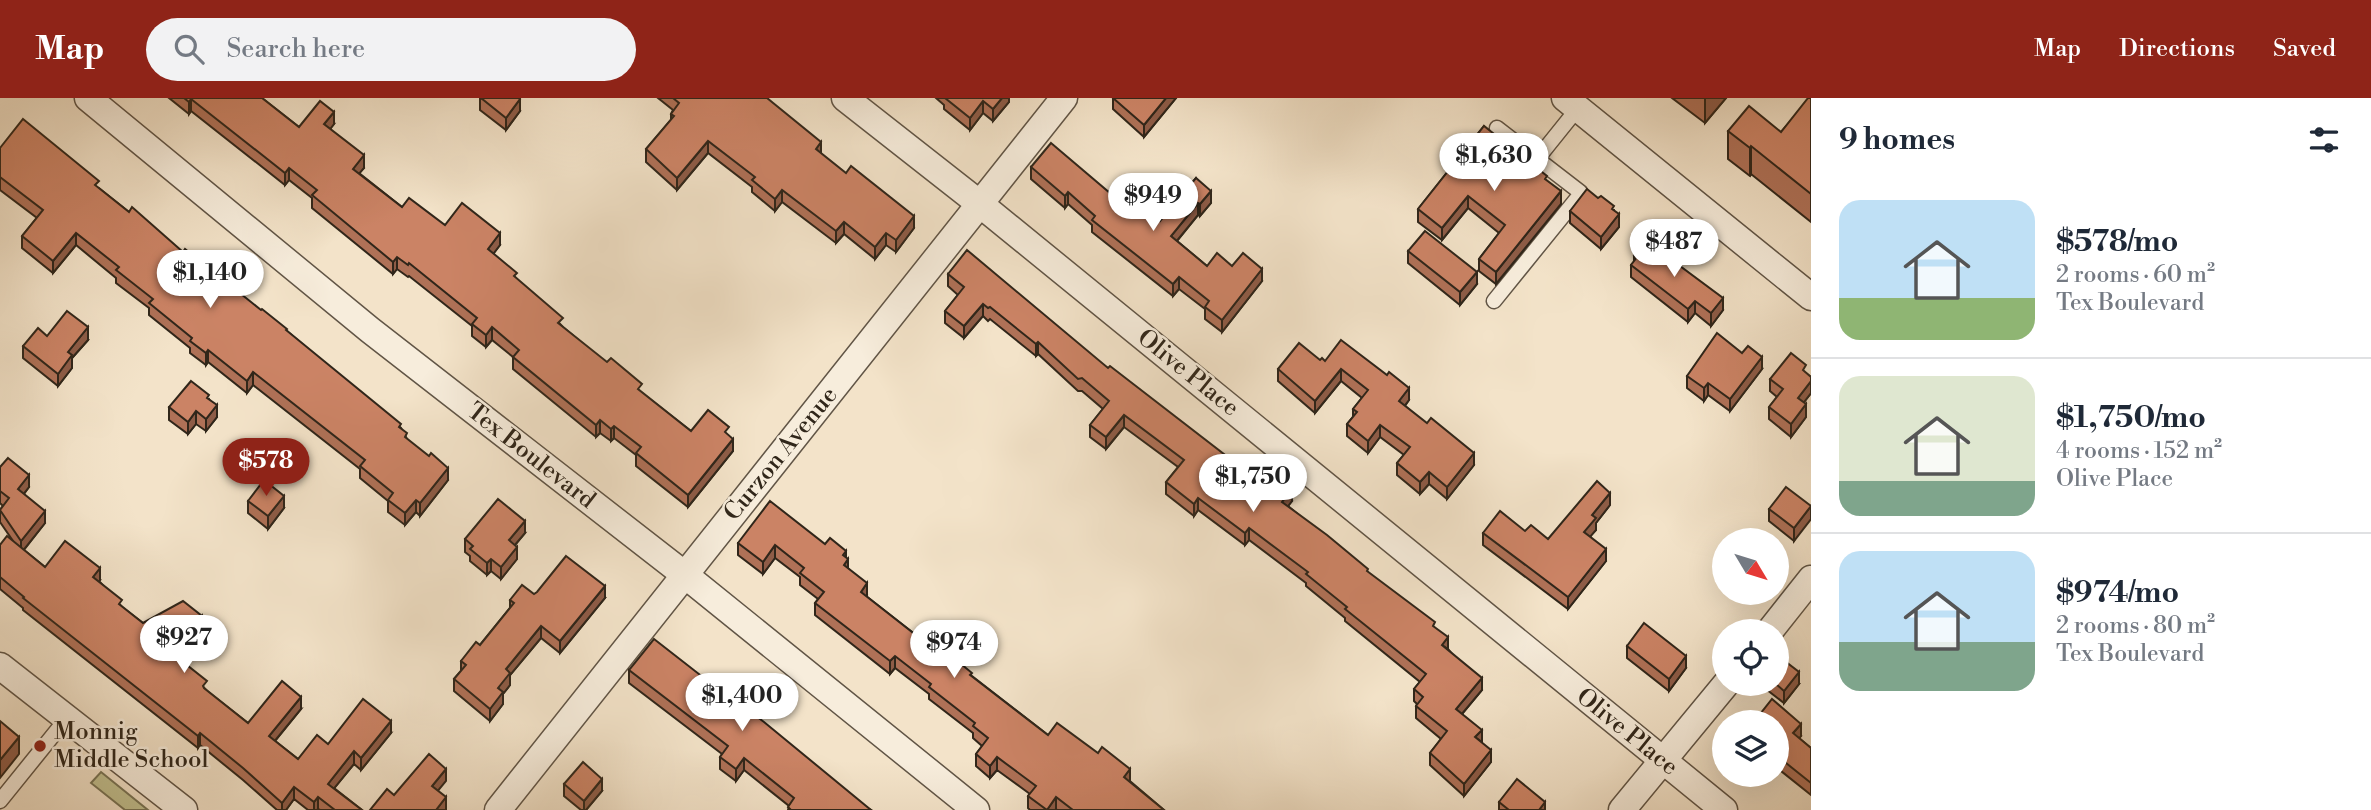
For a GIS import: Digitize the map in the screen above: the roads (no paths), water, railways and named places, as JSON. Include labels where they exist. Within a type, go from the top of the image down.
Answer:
[{"type":"street","name":"Tex Boulevard","points":[[89,98],[370,330],[685,575],[976,810]]},
{"type":"street","name":"Olive Place","points":[[845,98],[980,204],[1724,810]]},
{"type":"street","name":"Curzon Avenue","points":[[498,810],[1065,98]]},
{"type":"street","points":[[1572,103],[1811,297]]},
{"type":"street","points":[[1779,619],[1811,579]]},
{"type":"street","points":[[0,666],[184,810]]},
{"type":"street","points":[[1622,810],[1716,696]]},
{"type":"lane","points":[[1537,159],[1572,103]]},
{"type":"lane","points":[[1494,301],[1580,192],[1497,128]]},
{"type":"lane","points":[[0,801],[68,718]]},
{"type":"place","name":"Monnig Middle School","points":[[40,746]]}]
